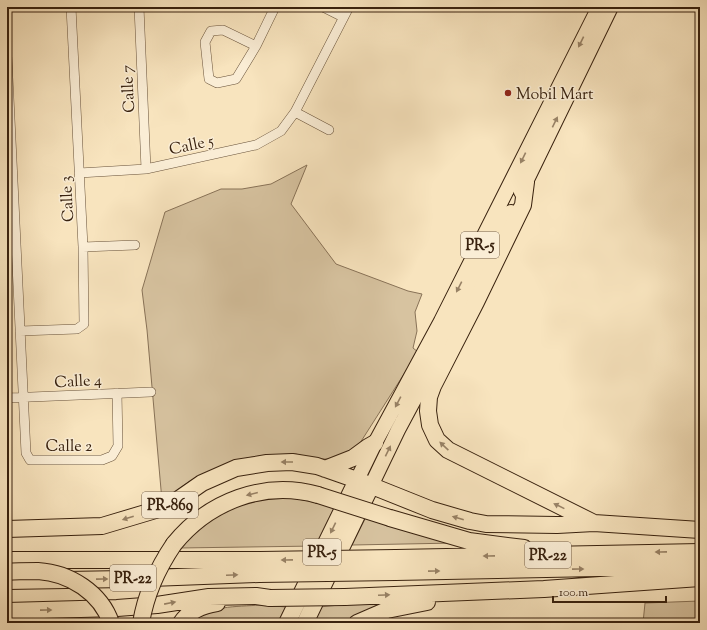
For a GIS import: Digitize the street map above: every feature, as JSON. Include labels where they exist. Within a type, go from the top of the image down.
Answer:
[{"type":"highway","points":[[526,182],[523,205],[471,313],[433,386],[428,403],[430,425],[437,440],[448,450],[594,523]]},
{"type":"highway","points":[[325,469],[353,458],[368,446],[375,443]]},
{"type":"highway","name":"PR-869","points":[[7,529],[102,526],[169,506],[202,483],[236,468],[267,463],[292,462],[312,465],[364,483]]},
{"type":"highway","points":[[364,483],[432,510],[486,524],[550,525],[594,523],[700,530]]},
{"type":"highway","name":"PR-5","points":[[287,623],[364,483]]},
{"type":"highway","name":"PR-5","points":[[305,623],[364,483]]},
{"type":"highway","points":[[141,623],[147,598],[160,564],[183,533],[206,514],[221,505],[240,497],[258,492],[278,490],[296,491],[318,495],[468,541],[502,544],[563,554]]},
{"type":"highway","name":"PR-22","points":[[396,565],[563,554],[700,552]]},
{"type":"highway","points":[[7,553],[50,559]]},
{"type":"highway","name":"PR-22","points":[[7,560],[50,559],[260,567],[396,565],[700,566]]},
{"type":"highway","name":"PR-22","points":[[7,581],[125,579],[260,567]]},
{"type":"highway","points":[[7,572],[38,571],[53,573],[78,583],[94,595],[114,616]]},
{"type":"highway","points":[[114,616],[157,605],[209,597],[345,597],[544,589],[700,578]]},
{"type":"highway","points":[[357,623],[387,610],[425,602],[700,589]]},
{"type":"highway","points":[[181,623],[190,613],[210,604],[222,602],[256,601],[270,598]]},
{"type":"highway","points":[[7,611],[114,616],[134,612],[144,617],[151,623]]},
{"type":"main road","name":"PR-5","points":[[364,483],[398,430],[473,288],[610,8]]},
{"type":"main road","name":"PR-5","points":[[364,483],[375,443],[441,321],[497,211],[610,8]]},
{"type":"main road","points":[[473,288],[474,275],[499,221],[497,211]]},
{"type":"street","name":"Calle 3","points":[[20,331],[77,328],[84,324],[83,247],[71,7]]},
{"type":"street","name":"Calle 7","points":[[139,7],[146,169]]},
{"type":"street","points":[[256,46],[223,30],[211,31],[205,42],[209,79],[217,83],[236,79],[256,46],[275,7]]},
{"type":"street","points":[[323,7],[343,17]]},
{"type":"street","name":"Calle 5","points":[[79,173],[146,169],[256,145],[281,130],[295,112],[349,7]]},
{"type":"street","name":"Calle 2","points":[[7,56],[26,453],[30,460],[102,460],[112,456],[118,446],[117,393]]},
{"type":"street","points":[[295,112],[329,130]]},
{"type":"street","points":[[83,247],[135,245]]},
{"type":"street","name":"Calle 4","points":[[7,398],[151,392]]},
{"type":"shaded area","points":[[307,165],[291,204],[336,264],[408,291],[422,294],[415,312],[417,331],[413,348],[418,352],[360,443],[337,459],[314,459],[296,454],[266,455],[247,458],[215,469],[190,481],[162,501],[147,330],[142,290],[165,212],[221,189],[242,189],[271,184]]},
{"type":"shaded area","points":[[279,495],[337,507],[317,546],[179,548],[196,528],[225,509]]},
{"type":"shaded area","points":[[366,517],[456,543],[352,545]]},
{"type":"shaded area","points":[[392,600],[345,623],[311,623],[319,607]]},
{"type":"shaded area","points":[[700,601],[700,623],[643,623],[645,603]]},
{"type":"shaded area","points":[[260,605],[287,607],[278,623],[189,623],[196,617],[213,610]]},
{"type":"place","name":"Mobil Mart","points":[[508,93]]}]
